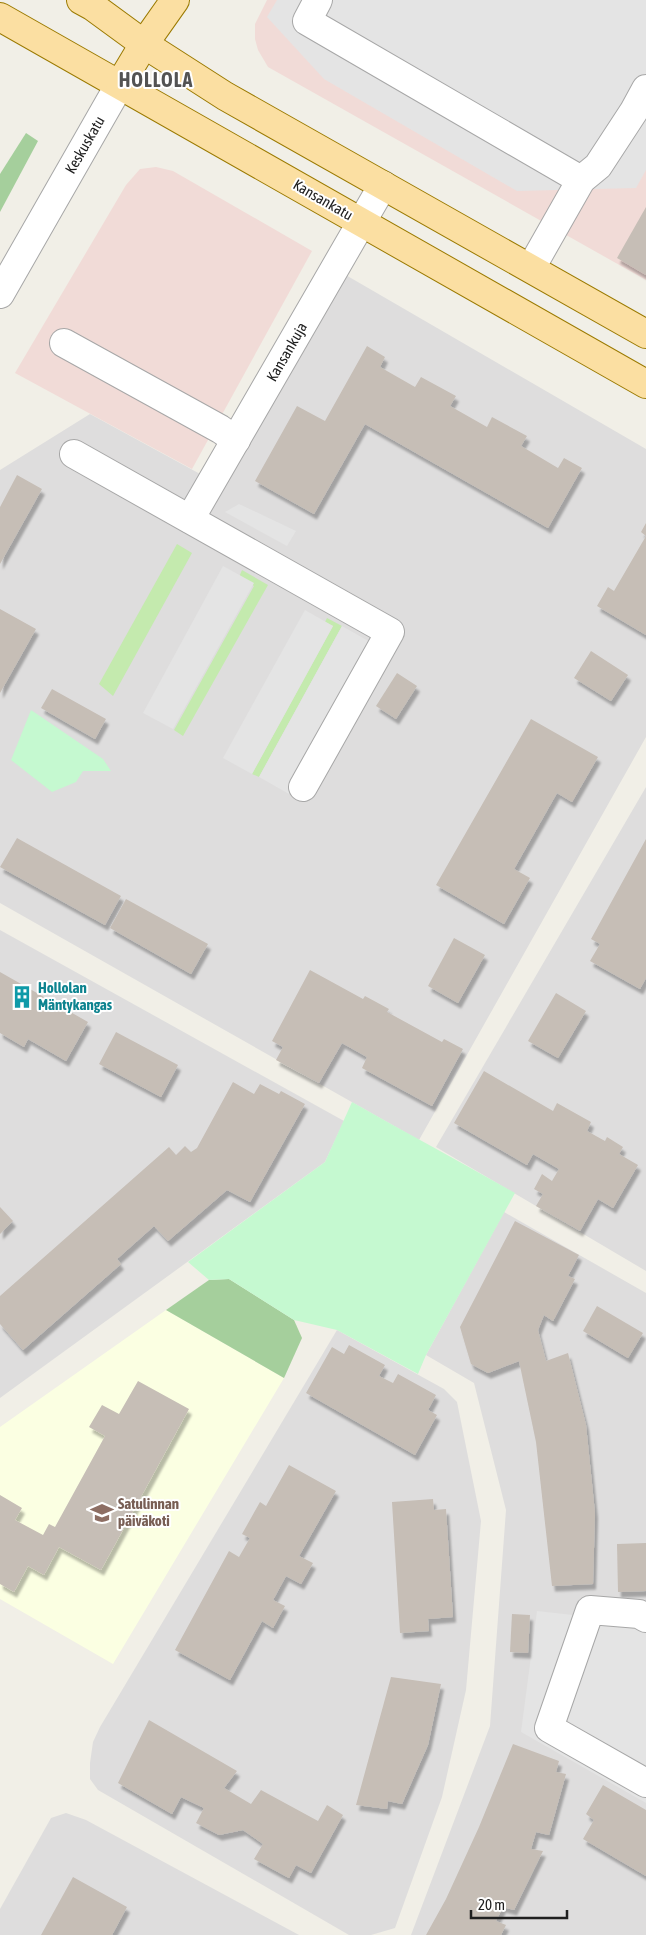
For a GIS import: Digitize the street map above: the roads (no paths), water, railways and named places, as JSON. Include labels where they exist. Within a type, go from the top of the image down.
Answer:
[{"type":"main road","points":[[81,0],[144,44],[225,96],[384,184],[646,334]]},
{"type":"main road","name":"Keskuskatu","points":[[120,84],[144,44],[175,0]]},
{"type":"main road","name":"Kansankatu","points":[[0,17],[646,384]]},
{"type":"street","points":[[318,0],[307,20],[580,180]]},
{"type":"street","name":"Keskuskatu","points":[[0,294],[120,84]]},
{"type":"street","points":[[531,268],[580,180],[598,166],[646,89]]},
{"type":"street","name":"Kansankuja","points":[[190,519],[384,184]]},
{"type":"street","points":[[64,343],[220,429],[236,440]]},
{"type":"street","points":[[74,454],[390,632],[303,787]]},
{"type":"street","points":[[646,1618],[639,1614],[590,1610],[549,1728],[646,1783]]},
{"type":"place","name":"Hollolan Mäntykangas","points":[[22,997]]},
{"type":"place","name":"Satulinnan päiväkoti","points":[[102,1513]]},
{"type":"district","name":"HOLLOLA","points":[[156,80]]}]
